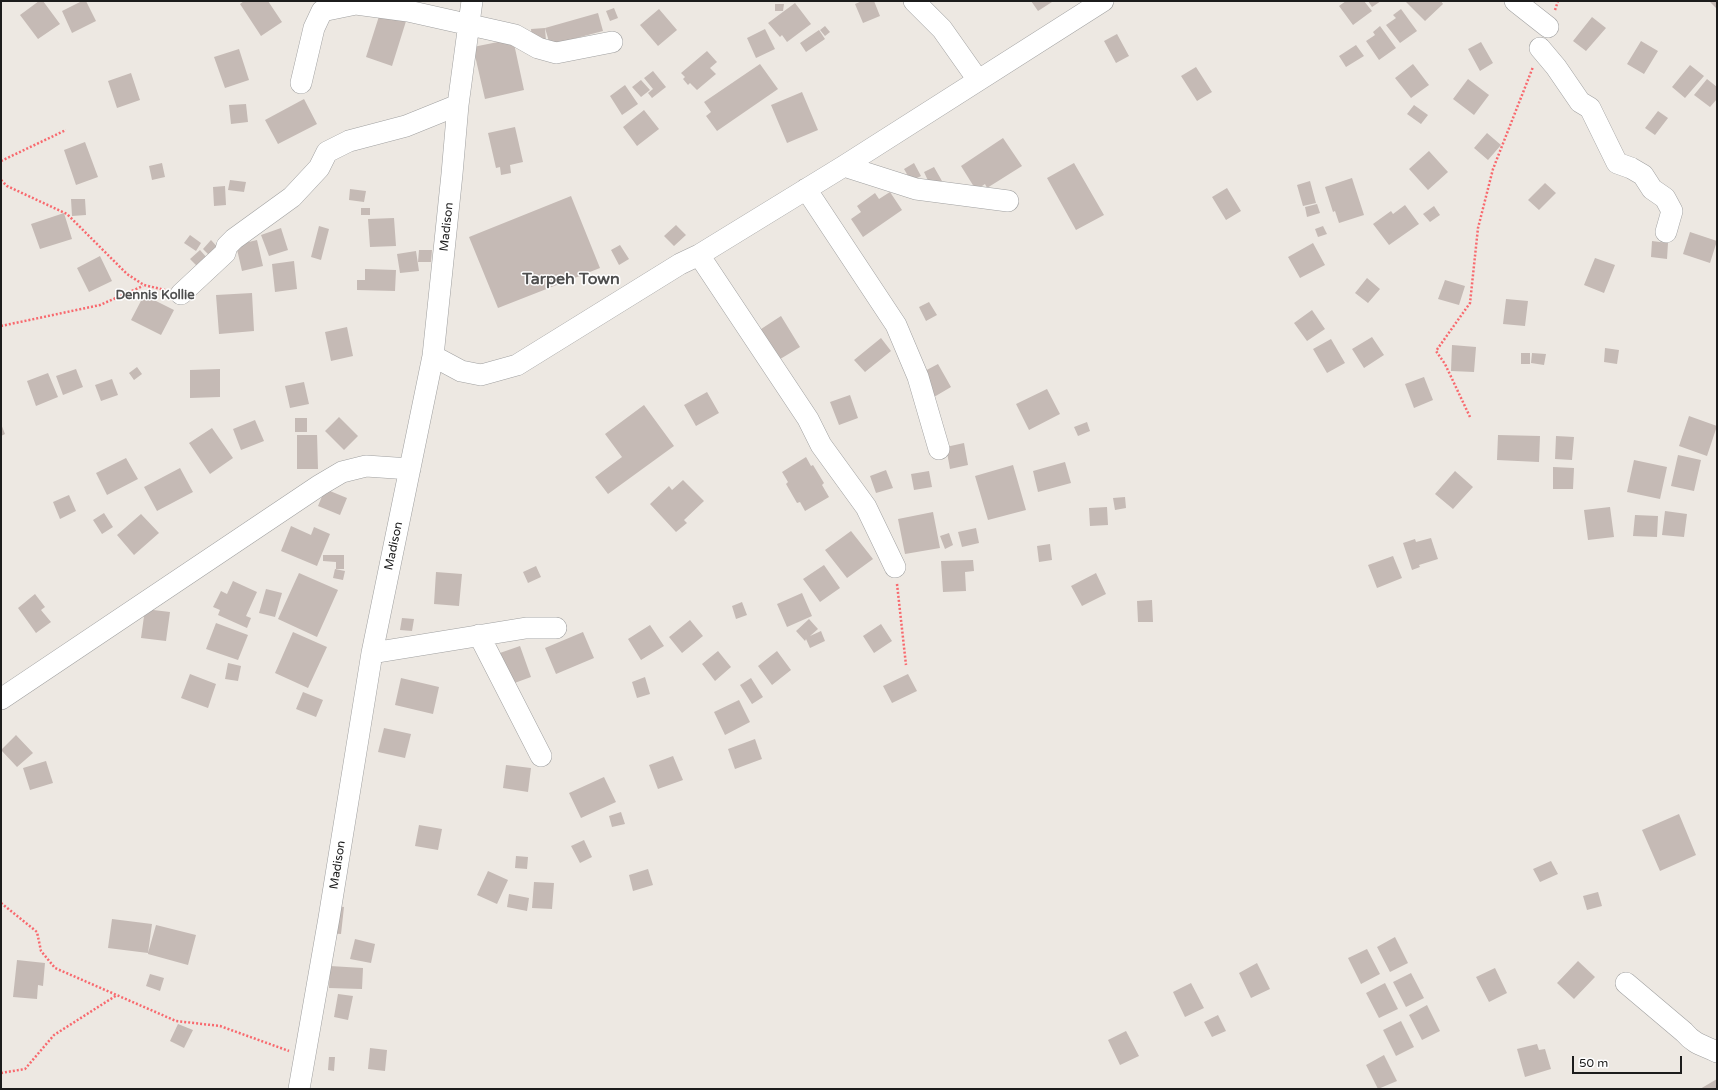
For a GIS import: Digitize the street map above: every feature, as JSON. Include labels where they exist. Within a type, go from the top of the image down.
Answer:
[{"type":"street","name":"Madison","points":[[299,1089],[329,918],[372,653],[433,356],[458,105],[470,26],[472,1]]},
{"type":"street","points":[[914,1],[942,29],[978,80]]},
{"type":"street","points":[[433,356],[461,371],[481,375],[517,364],[844,166],[1103,1]]},
{"type":"street","points":[[1515,1],[1548,27]]},
{"type":"street","points":[[301,82],[314,28],[322,10],[356,4],[408,11],[515,36],[538,48],[556,54],[612,42]]},
{"type":"street","points":[[1540,48],[1556,67],[1580,102],[1590,108],[1617,163],[1631,168],[1643,175],[1652,189],[1665,198],[1672,211],[1666,232]]},
{"type":"street","points":[[181,294],[225,253],[227,246],[234,238],[292,197],[319,168],[327,152],[349,141],[406,126],[458,105]]},
{"type":"street","points":[[844,166],[916,189],[1008,201]]},
{"type":"street","points":[[806,189],[896,324],[918,377],[939,449]]},
{"type":"street","points":[[699,254],[808,418],[821,445],[866,507],[896,567]]},
{"type":"street","points":[[1,699],[320,485],[342,472],[366,466],[410,469]]},
{"type":"street","points":[[372,653],[526,628],[556,628]]},
{"type":"street","points":[[479,635],[541,756]]},
{"type":"street","points":[[1626,983],[1684,1032],[1691,1041],[1717,1052]]},
{"type":"path","points":[[1548,27],[1558,1]]},
{"type":"path","points":[[1470,417],[1446,364],[1436,351],[1470,303],[1478,228],[1493,169],[1540,48]]},
{"type":"path","points":[[1,161],[66,130]]},
{"type":"path","points":[[1,180],[7,186],[67,214],[127,274],[144,285],[181,294]]},
{"type":"path","points":[[1,326],[100,305],[144,285]]},
{"type":"path","points":[[896,567],[898,602],[906,665]]},
{"type":"path","points":[[1,903],[37,932],[41,951],[55,968],[176,1021],[220,1026],[305,1056]]},
{"type":"path","points":[[1,1073],[25,1069],[54,1035],[117,995]]},
{"type":"building","points":[[39,1],[43,1],[60,24],[38,39],[20,15]]},
{"type":"building","points":[[82,1],[86,1],[96,21],[72,33],[62,11]]},
{"type":"building","points":[[244,1],[268,1],[282,22],[261,36],[240,4]]},
{"type":"building","points":[[862,1],[874,1],[880,16],[863,23],[855,4]]},
{"type":"building","points":[[1031,1],[1051,1],[1052,2],[1038,11]]},
{"type":"building","points":[[1346,1],[1364,1],[1372,11],[1353,25],[1339,6]]},
{"type":"building","points":[[1368,1],[1381,1],[1372,7]]},
{"type":"building","points":[[1405,1],[1441,1],[1443,4],[1425,21]]},
{"type":"building","points":[[1709,1],[1717,1],[1717,9]]},
{"type":"building","points":[[795,3],[811,24],[787,42],[782,35],[780,37],[768,23]]},
{"type":"building","points":[[775,4],[784,4],[783,11],[775,11]]},
{"type":"building","points":[[614,8],[618,18],[610,21],[606,11]]},
{"type":"building","points":[[659,9],[677,30],[658,46],[640,25]]},
{"type":"building","points":[[1401,9],[1417,31],[1400,43],[1386,25],[1396,18],[1393,15]]},
{"type":"building","points":[[381,10],[407,18],[392,66],[366,57]]},
{"type":"building","points":[[598,13],[603,31],[550,45],[545,28]]},
{"type":"building","points":[[1592,17],[1606,28],[1586,51],[1573,41]]},
{"type":"building","points":[[825,26],[830,32],[825,36],[820,30]]},
{"type":"building","points":[[1380,26],[1396,48],[1379,60],[1366,41],[1375,35],[1373,32]]},
{"type":"building","points":[[545,28],[546,41],[532,41],[531,29]]},
{"type":"building","points":[[765,29],[775,49],[756,58],[747,38]]},
{"type":"building","points":[[819,30],[825,39],[806,52],[800,43]]},
{"type":"building","points":[[1117,34],[1129,56],[1116,63],[1104,41]]},
{"type":"building","points":[[513,39],[524,90],[485,99],[473,47]]},
{"type":"building","points":[[1641,41],[1658,51],[1644,74],[1627,64]]},
{"type":"building","points":[[1481,42],[1493,63],[1480,71],[1468,49]]},
{"type":"building","points":[[1356,45],[1364,56],[1346,67],[1339,56]]},
{"type":"building","points":[[239,49],[249,80],[225,88],[214,57]]},
{"type":"building","points":[[707,51],[717,62],[710,68],[716,74],[697,90],[690,83],[688,85],[683,79],[685,77],[681,73]]},
{"type":"building","points":[[760,64],[778,89],[717,131],[706,116],[711,112],[704,102]]},
{"type":"building","points":[[1413,64],[1429,85],[1411,98],[1395,78]]},
{"type":"building","points":[[1690,65],[1704,76],[1685,98],[1672,87]]},
{"type":"building","points":[[1196,67],[1212,92],[1197,101],[1181,76]]},
{"type":"building","points":[[653,71],[666,87],[652,98],[648,93],[653,89],[644,78]]},
{"type":"building","points":[[131,73],[140,100],[117,108],[108,81]]},
{"type":"building","points":[[1468,79],[1489,95],[1474,115],[1453,99]]},
{"type":"building","points":[[1707,79],[1717,87],[1717,99],[1710,107],[1694,95]]},
{"type":"building","points":[[641,80],[650,90],[641,97],[632,87]]},
{"type":"building","points":[[625,85],[638,104],[622,115],[610,96]]},
{"type":"building","points":[[802,92],[818,130],[787,143],[771,105]]},
{"type":"building","points":[[304,99],[317,124],[278,144],[265,120]]},
{"type":"building","points":[[246,104],[248,122],[231,124],[229,105]]},
{"type":"building","points":[[1414,105],[1428,115],[1421,124],[1407,114]]},
{"type":"building","points":[[644,110],[659,129],[637,146],[623,127]]},
{"type":"building","points":[[1658,111],[1668,118],[1655,135],[1645,128]]},
{"type":"building","points":[[515,127],[523,162],[510,165],[511,173],[501,175],[500,167],[496,168],[488,133]]},
{"type":"building","points":[[1487,133],[1501,145],[1488,160],[1474,148]]},
{"type":"building","points":[[1003,138],[1022,166],[987,188],[985,184],[976,190],[961,166]]},
{"type":"building","points":[[85,142],[98,177],[76,185],[64,150]]},
{"type":"building","points":[[1429,151],[1448,172],[1428,190],[1409,169]]},
{"type":"building","points":[[162,163],[165,177],[152,180],[149,166]]},
{"type":"building","points":[[914,163],[921,176],[911,181],[904,169]]},
{"type":"building","points":[[1074,163],[1104,215],[1076,230],[1047,178]]},
{"type":"building","points":[[934,167],[942,181],[931,187],[924,172]]},
{"type":"building","points":[[1352,178],[1364,215],[1339,223],[1335,211],[1333,212],[1325,187]]},
{"type":"building","points":[[230,180],[246,182],[244,192],[228,190]]},
{"type":"building","points":[[1310,181],[1316,203],[1303,206],[1297,185]]},
{"type":"building","points":[[1545,183],[1556,193],[1539,210],[1528,200]]},
{"type":"building","points":[[225,186],[226,205],[214,206],[213,187]]},
{"type":"building","points":[[1227,188],[1241,211],[1226,220],[1212,197]]},
{"type":"building","points":[[350,189],[366,191],[364,202],[349,200]]},
{"type":"building","points":[[890,192],[902,210],[863,237],[851,219],[861,212],[857,206],[875,193],[879,199]]},
{"type":"building","points":[[571,196],[600,268],[498,308],[469,237]]},
{"type":"building","points":[[71,199],[85,199],[86,215],[72,216]]},
{"type":"building","points":[[1317,204],[1320,213],[1307,217],[1305,207]]},
{"type":"building","points":[[1405,205],[1419,224],[1389,245],[1373,224],[1391,211],[1393,214]]},
{"type":"building","points":[[1434,206],[1440,215],[1430,222],[1423,214]]},
{"type":"building","points":[[361,208],[370,208],[370,215],[361,215]]},
{"type":"building","points":[[64,213],[72,239],[40,249],[31,224]]},
{"type":"building","points":[[394,218],[396,246],[370,247],[368,219]]},
{"type":"building","points":[[676,225],[686,235],[674,246],[664,236]]},
{"type":"building","points":[[319,226],[329,229],[321,260],[311,257]]},
{"type":"building","points":[[1323,226],[1327,234],[1318,237],[1315,229]]},
{"type":"building","points":[[281,228],[288,250],[269,256],[261,235]]},
{"type":"building","points":[[1690,232],[1717,241],[1710,263],[1683,254]]},
{"type":"building","points":[[190,235],[201,243],[196,251],[184,243]]},
{"type":"building","points":[[211,240],[221,251],[213,259],[203,249]]},
{"type":"building","points":[[257,240],[263,266],[242,271],[236,245]]},
{"type":"building","points":[[1652,241],[1668,243],[1667,259],[1651,257]]},
{"type":"building","points":[[1313,243],[1325,265],[1300,278],[1288,257]]},
{"type":"building","points":[[620,245],[629,259],[619,265],[611,250]]},
{"type":"building","points":[[200,250],[208,259],[199,268],[190,259]]},
{"type":"building","points":[[419,250],[432,250],[431,262],[418,262]]},
{"type":"building","points":[[416,251],[419,271],[400,273],[397,254]]},
{"type":"building","points":[[100,256],[112,281],[89,292],[77,268]]},
{"type":"building","points":[[1595,258],[1615,265],[1604,293],[1584,285]]},
{"type":"building","points":[[294,261],[297,289],[275,292],[272,264]]},
{"type":"building","points":[[365,269],[396,270],[395,291],[357,290],[357,280],[365,280]]},
{"type":"building","points":[[1367,278],[1380,289],[1368,303],[1355,293]]},
{"type":"building","points":[[1445,280],[1465,286],[1459,305],[1438,299]]},
{"type":"building","points":[[252,293],[254,331],[219,334],[216,295]]},
{"type":"building","points":[[144,295],[174,310],[161,335],[131,320]]},
{"type":"building","points":[[1506,299],[1528,301],[1525,326],[1503,324]]},
{"type":"building","points":[[929,302],[937,315],[926,321],[919,307]]},
{"type":"building","points":[[1312,310],[1325,329],[1307,341],[1294,323]]},
{"type":"building","points":[[781,316],[800,347],[777,361],[758,331]]},
{"type":"building","points":[[347,327],[353,356],[331,361],[325,332]]},
{"type":"building","points":[[1372,337],[1384,355],[1364,368],[1352,349]]},
{"type":"building","points":[[881,338],[891,351],[865,372],[854,360]]},
{"type":"building","points":[[1331,339],[1345,363],[1327,373],[1313,349]]},
{"type":"building","points":[[1452,345],[1476,347],[1474,372],[1451,371]]},
{"type":"building","points":[[1605,348],[1619,350],[1617,364],[1604,362]]},
{"type":"building","points":[[1521,353],[1530,353],[1530,364],[1521,364]]},
{"type":"building","points":[[1532,353],[1546,354],[1544,365],[1531,363]]},
{"type":"building","points":[[938,364],[951,387],[934,397],[921,373]]},
{"type":"building","points":[[137,367],[142,374],[134,380],[129,373]]},
{"type":"building","points":[[76,369],[83,387],[63,395],[56,376]]},
{"type":"building","points":[[220,369],[220,397],[190,398],[190,370]]},
{"type":"building","points":[[48,373],[58,397],[36,406],[27,381]]},
{"type":"building","points":[[1424,377],[1433,400],[1414,408],[1405,384]]},
{"type":"building","points":[[112,379],[118,395],[101,401],[95,385]]},
{"type":"building","points":[[304,382],[309,404],[290,408],[285,386]]},
{"type":"building","points":[[1047,389],[1060,414],[1029,430],[1016,404]]},
{"type":"building","points":[[707,392],[719,413],[696,426],[684,405]]},
{"type":"building","points":[[850,395],[858,418],[839,425],[830,402]]},
{"type":"building","points":[[644,405],[674,446],[608,494],[595,477],[622,457],[605,434]]},
{"type":"building","points":[[1689,416],[1717,426],[1707,456],[1679,446]]},
{"type":"building","points":[[339,417],[358,436],[344,450],[325,431]]},
{"type":"building","points":[[295,418],[307,418],[307,432],[295,432]]},
{"type":"building","points":[[255,420],[264,441],[241,450],[233,429]]},
{"type":"building","points":[[1087,422],[1090,431],[1078,436],[1074,427]]},
{"type":"building","points":[[1,424],[5,434],[1,436]]},
{"type":"building","points":[[212,428],[233,458],[210,474],[189,443]]},
{"type":"building","points":[[297,435],[317,435],[318,469],[297,469]]},
{"type":"building","points":[[1498,435],[1540,436],[1539,462],[1497,460]]},
{"type":"building","points":[[1556,436],[1574,437],[1572,460],[1555,459]]},
{"type":"building","points":[[964,443],[968,465],[950,469],[946,447]]},
{"type":"building","points":[[1678,455],[1701,460],[1694,491],[1671,486]]},
{"type":"building","points":[[806,457],[811,466],[813,465],[824,483],[822,485],[829,497],[805,511],[800,502],[797,503],[786,484],[788,482],[782,472]]},
{"type":"building","points":[[126,458],[138,479],[107,495],[96,473]]},
{"type":"building","points":[[1634,460],[1667,467],[1660,499],[1627,492]]},
{"type":"building","points":[[1065,462],[1071,483],[1038,492],[1033,471]]},
{"type":"building","points":[[1013,465],[1026,510],[988,520],[975,476]]},
{"type":"building","points":[[1553,467],[1574,468],[1573,489],[1553,489]]},
{"type":"building","points":[[180,468],[193,492],[157,511],[144,487]]},
{"type":"building","points":[[886,470],[893,488],[876,493],[870,476]]},
{"type":"building","points":[[929,471],[932,487],[914,490],[911,474]]},
{"type":"building","points":[[1455,471],[1473,487],[1453,509],[1435,494]]},
{"type":"building","points":[[683,480],[704,501],[684,520],[687,523],[676,532],[650,504],[669,486],[672,490]]},
{"type":"building","points":[[325,489],[347,498],[340,515],[318,506]]},
{"type":"building","points":[[69,495],[76,511],[60,519],[53,502]]},
{"type":"building","points":[[1125,497],[1126,508],[1115,510],[1113,498]]},
{"type":"building","points":[[1107,507],[1108,525],[1090,526],[1089,508]]},
{"type":"building","points":[[1610,507],[1614,537],[1588,540],[1584,510]]},
{"type":"building","points":[[1665,511],[1687,514],[1684,537],[1662,535]]},
{"type":"building","points":[[933,512],[940,548],[905,554],[898,519]]},
{"type":"building","points":[[104,513],[113,527],[102,534],[93,520]]},
{"type":"building","points":[[141,514],[159,533],[134,555],[117,535]]},
{"type":"building","points":[[1635,515],[1658,516],[1657,537],[1633,536]]},
{"type":"building","points":[[291,526],[311,535],[314,527],[330,534],[317,566],[281,551]]},
{"type":"building","points":[[976,528],[979,543],[962,547],[958,532]]},
{"type":"building","points":[[851,531],[873,559],[847,578],[825,550]]},
{"type":"building","points":[[949,533],[953,545],[945,549],[940,536]]},
{"type":"building","points":[[1431,538],[1438,559],[1419,565],[1420,567],[1412,570],[1403,543],[1415,539],[1416,542]]},
{"type":"building","points":[[1050,544],[1052,560],[1039,562],[1037,546]]},
{"type":"building","points":[[323,555],[344,555],[344,569],[336,569],[336,562],[323,561]]},
{"type":"building","points":[[1393,556],[1402,578],[1377,588],[1368,565]]},
{"type":"building","points":[[973,560],[974,571],[965,572],[966,591],[943,592],[941,561]]},
{"type":"building","points":[[824,565],[840,588],[820,602],[803,579]]},
{"type":"building","points":[[536,566],[541,577],[528,583],[523,572]]},
{"type":"building","points":[[335,569],[345,571],[343,580],[333,578]]},
{"type":"building","points":[[436,572],[462,574],[459,606],[434,604]]},
{"type":"building","points":[[299,573],[338,590],[317,637],[278,619]]},
{"type":"building","points":[[1096,573],[1106,594],[1082,606],[1071,586]]},
{"type":"building","points":[[233,581],[257,592],[246,616],[251,618],[247,628],[218,615],[220,610],[213,607],[221,591],[227,594]]},
{"type":"building","points":[[266,589],[282,593],[275,617],[259,613]]},
{"type":"building","points":[[802,593],[812,616],[787,627],[777,604]]},
{"type":"building","points":[[35,594],[45,607],[41,610],[51,622],[36,633],[18,608]]},
{"type":"building","points":[[1152,600],[1153,622],[1138,622],[1137,601]]},
{"type":"building","points":[[742,602],[747,615],[736,619],[732,606]]},
{"type":"building","points":[[145,609],[170,612],[166,641],[141,638]]},
{"type":"building","points":[[402,618],[414,619],[412,631],[400,630]]},
{"type":"building","points":[[809,619],[818,629],[810,636],[821,631],[825,641],[810,648],[806,639],[805,641],[796,631]]},
{"type":"building","points":[[690,620],[703,636],[682,653],[669,637]]},
{"type":"building","points":[[216,623],[248,635],[238,660],[206,649]]},
{"type":"building","points":[[881,624],[892,641],[874,653],[863,636]]},
{"type":"building","points":[[650,625],[664,646],[641,660],[628,639]]},
{"type":"building","points":[[293,632],[327,647],[308,688],[275,673]]},
{"type":"building","points":[[583,632],[594,658],[556,674],[545,648]]},
{"type":"building","points":[[520,646],[531,677],[509,685],[497,654]]},
{"type":"building","points":[[718,651],[731,667],[715,681],[702,664]]},
{"type":"building","points":[[777,651],[791,670],[772,685],[758,666]]},
{"type":"building","points":[[228,663],[241,666],[238,681],[225,679]]},
{"type":"building","points":[[190,674],[216,684],[208,708],[181,698]]},
{"type":"building","points":[[908,674],[917,691],[892,703],[883,686]]},
{"type":"building","points":[[645,677],[650,694],[637,698],[632,682]]},
{"type":"building","points":[[401,678],[439,687],[433,714],[395,705]]},
{"type":"building","points":[[751,678],[763,697],[752,704],[740,685]]},
{"type":"building","points":[[303,692],[323,700],[316,717],[296,709]]},
{"type":"building","points":[[739,700],[750,722],[725,735],[714,712]]},
{"type":"building","points":[[384,728],[411,734],[405,758],[378,752]]},
{"type":"building","points":[[16,735],[33,753],[17,767],[1,750]]},
{"type":"building","points":[[755,739],[762,759],[735,769],[728,749]]},
{"type":"building","points":[[673,756],[683,780],[658,789],[649,765]]},
{"type":"building","points":[[46,761],[53,783],[30,790],[23,768]]},
{"type":"building","points":[[506,765],[531,768],[528,792],[503,788]]},
{"type":"building","points":[[604,777],[616,802],[581,818],[569,793]]},
{"type":"building","points":[[621,812],[625,824],[612,827],[609,816]]},
{"type":"building","points":[[1679,814],[1696,855],[1660,871],[1642,830]]},
{"type":"building","points":[[419,825],[442,829],[438,850],[415,846]]},
{"type":"building","points":[[584,840],[592,857],[580,863],[571,846]]},
{"type":"building","points":[[516,856],[528,857],[527,869],[515,868]]},
{"type":"building","points":[[1551,861],[1558,874],[1540,882],[1533,869]]},
{"type":"building","points":[[648,869],[653,885],[633,891],[629,875]]},
{"type":"building","points":[[488,871],[508,880],[497,904],[477,895]]},
{"type":"building","points":[[534,882],[554,883],[552,909],[532,908]]},
{"type":"building","points":[[1598,892],[1602,906],[1587,910],[1583,896]]},
{"type":"building","points":[[509,894],[529,898],[527,911],[507,907]]},
{"type":"building","points":[[331,905],[344,907],[341,934],[328,933]]},
{"type":"building","points":[[112,919],[152,924],[148,953],[108,948]]},
{"type":"building","points":[[156,925],[196,935],[188,965],[148,954]]},
{"type":"building","points":[[1395,937],[1408,963],[1390,972],[1377,947]]},
{"type":"building","points":[[355,939],[375,944],[371,963],[350,959]]},
{"type":"building","points":[[1367,949],[1380,974],[1361,984],[1348,958]]},
{"type":"building","points":[[17,960],[45,963],[43,986],[38,985],[37,999],[13,997]]},
{"type":"building","points":[[1578,961],[1595,977],[1574,999],[1557,983]]},
{"type":"building","points":[[1257,963],[1270,989],[1251,998],[1239,973]]},
{"type":"building","points":[[330,966],[363,968],[362,989],[329,988]]},
{"type":"building","points":[[1495,968],[1507,993],[1489,1002],[1476,977]]},
{"type":"building","points":[[1411,973],[1424,998],[1406,1007],[1393,982]]},
{"type":"building","points":[[150,974],[164,978],[160,991],[146,986]]},
{"type":"building","points":[[1191,983],[1204,1008],[1185,1017],[1173,992]]},
{"type":"building","points":[[1385,983],[1398,1009],[1379,1018],[1366,993]]},
{"type":"building","points":[[338,994],[353,996],[348,1020],[334,1017]]},
{"type":"building","points":[[1427,1005],[1440,1031],[1422,1040],[1409,1015]]},
{"type":"building","points":[[1218,1015],[1226,1031],[1212,1037],[1204,1022]]},
{"type":"building","points":[[1401,1021],[1414,1047],[1396,1056],[1383,1030]]},
{"type":"building","points":[[178,1024],[193,1030],[184,1048],[170,1041]]},
{"type":"building","points":[[1126,1031],[1139,1056],[1120,1065],[1108,1040]]},
{"type":"building","points":[[1537,1044],[1539,1050],[1545,1049],[1551,1069],[1525,1077],[1517,1049]]},
{"type":"building","points":[[370,1048],[387,1050],[385,1071],[368,1069]]},
{"type":"building","points":[[1384,1055],[1397,1081],[1378,1089],[1366,1065]]},
{"type":"building","points":[[329,1057],[335,1057],[334,1071],[328,1070]]},
{"type":"building","points":[[1717,1079],[1717,1089],[1700,1089]]},
{"type":"district","name":"Tarpeh Town","points":[[571,280]]},
{"type":"district","name":"Dennis Kollie","points":[[155,296]]}]
